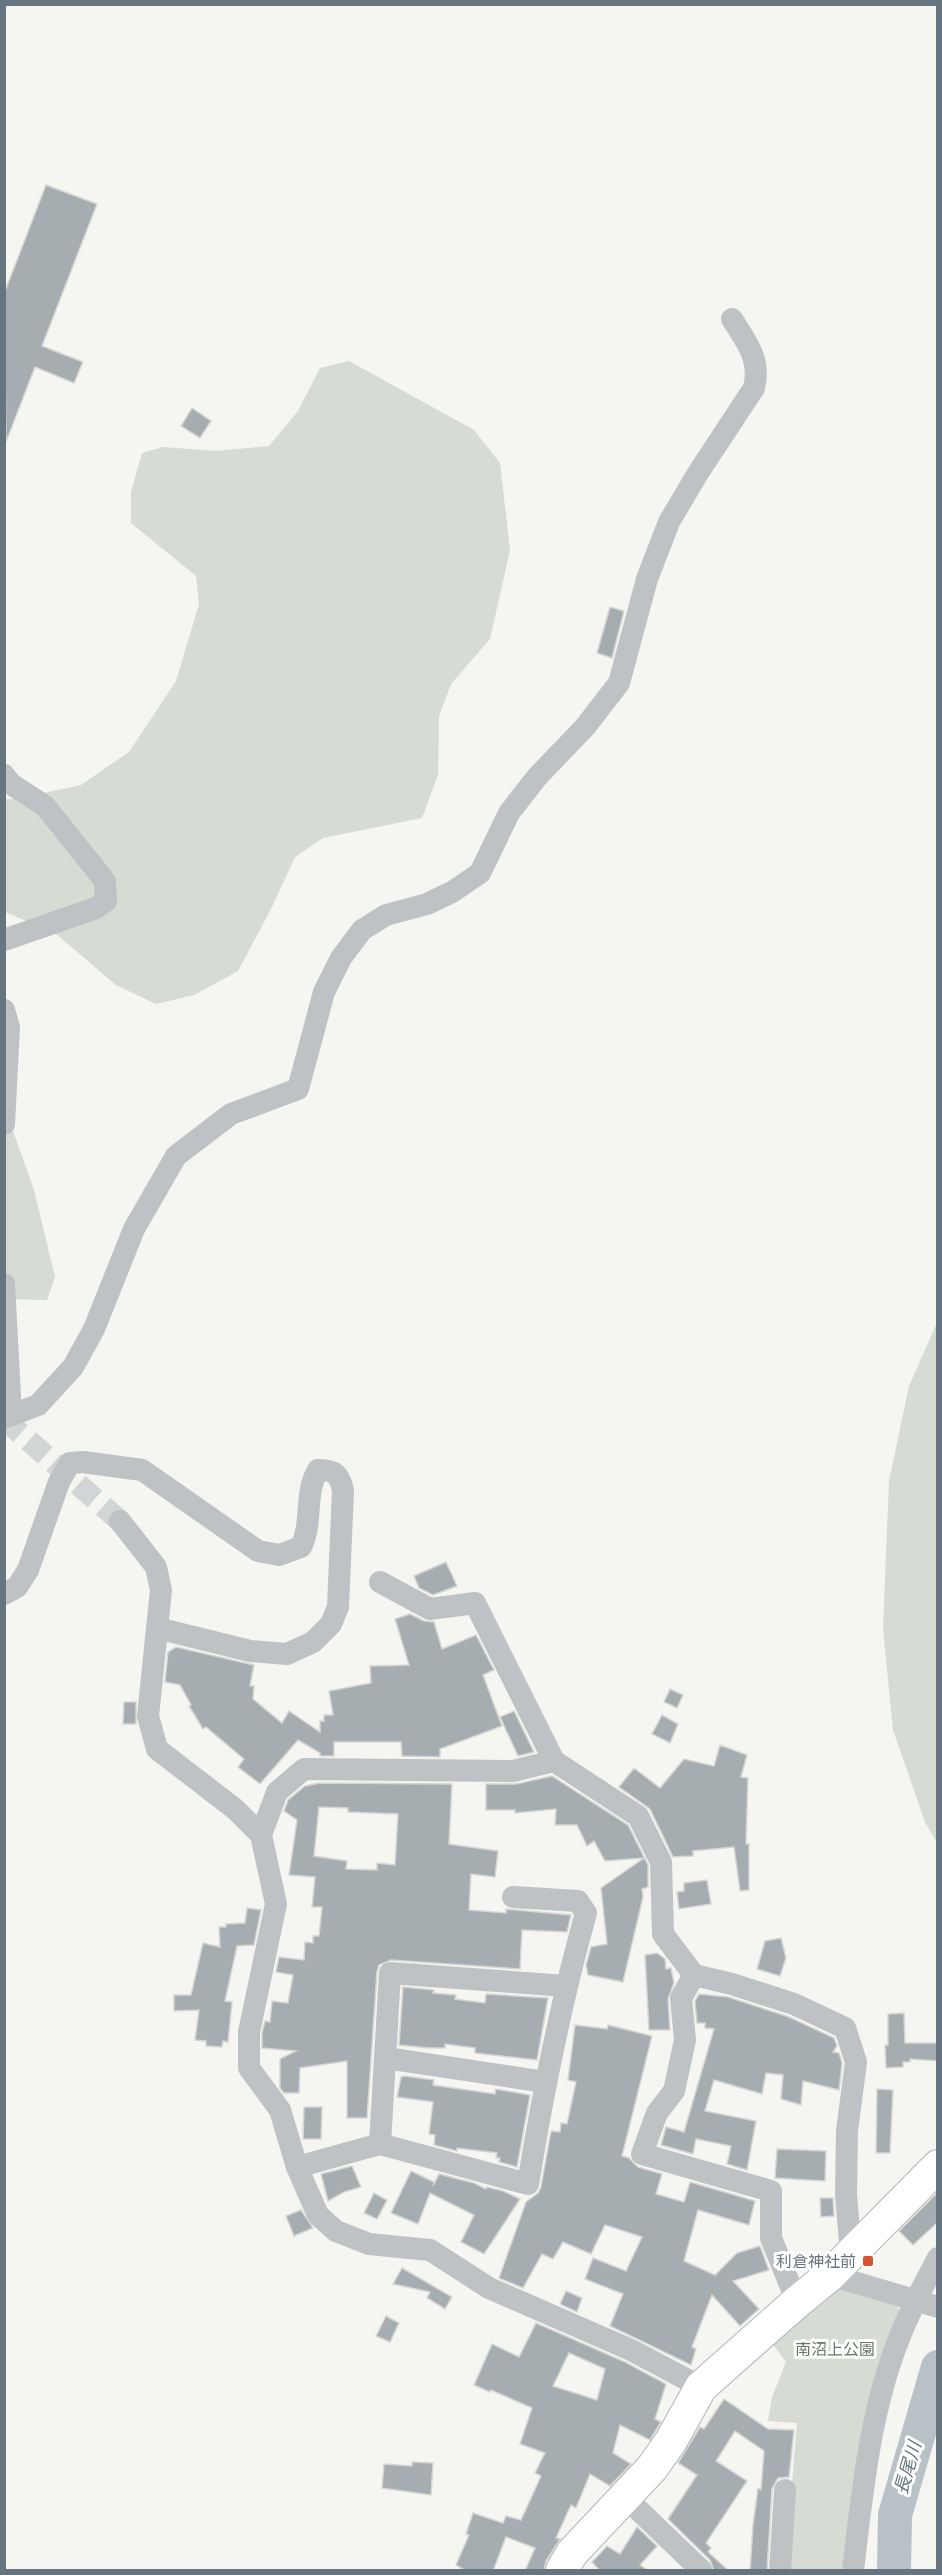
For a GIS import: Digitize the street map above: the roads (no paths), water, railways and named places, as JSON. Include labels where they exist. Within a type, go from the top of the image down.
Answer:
[{"type":"street","points":[[4,1284],[8,1416],[38,1405],[73,1367],[94,1329],[134,1228],[176,1155],[231,1114],[298,1089],[324,992],[341,958],[362,930],[386,915],[427,904],[452,892],[480,873],[509,813],[537,777],[585,727],[619,682],[647,579],[669,522],[754,388],[758,373],[753,353],[732,319]]},
{"type":"street","points":[[4,775],[11,784],[45,806],[105,881],[106,901],[96,908],[4,940]]},
{"type":"street","points":[[4,1010],[9,1027],[4,1124]]},
{"type":"street","points":[[4,1594],[17,1587],[28,1570],[59,1482],[70,1463],[83,1462],[142,1470],[258,1551],[279,1555],[301,1548],[307,1535],[312,1480],[318,1470],[330,1470],[339,1475],[344,1490],[338,1607],[331,1624],[313,1642],[286,1654],[250,1651],[158,1628]]},
{"type":"street","points":[[120,1521],[156,1567],[161,1590],[148,1716],[157,1749],[235,1809],[261,1835]]},
{"type":"street","points":[[380,1582],[430,1609],[475,1603],[554,1761],[638,1816],[661,1862],[663,1934],[694,1975],[732,1984],[794,2004],[845,2028],[856,2062],[847,2131],[846,2195],[841,2265]]},
{"type":"street","points":[[554,1761],[513,1771],[304,1769],[277,1792],[261,1835],[276,1904],[249,2032],[249,2068],[280,2110],[297,2167],[318,2216],[336,2231],[369,2244],[430,2250],[489,2288],[631,2350],[701,2387]]},
{"type":"street","points":[[297,2167],[380,2144],[528,2184],[545,2082],[566,1986],[586,1913],[578,1901],[513,1897]]},
{"type":"street","points":[[380,2144],[390,1973],[566,1986]]},
{"type":"street","points":[[694,1975],[681,1998],[685,2040],[674,2091],[657,2113],[642,2154],[771,2191],[771,2238],[796,2302]]},
{"type":"street","points":[[386,2058],[545,2082]]},
{"type":"street","points":[[562,2571],[572,2553],[626,2498],[671,2441],[701,2387],[841,2265],[938,2166]]},
{"type":"street","points":[[853,2571],[865,2471],[882,2389],[895,2349],[927,2303],[938,2258]]},
{"type":"street","points":[[841,2265],[927,2303]]},
{"type":"street","points":[[780,2571],[785,2490]]},
{"type":"street","points":[[626,2498],[701,2571]]},
{"type":"waterway","name":"長尾川","points":[[894,2570],[895,2515],[938,2367]]},
{"type":"tunnel","points":[[4,1419],[120,1521]]},
{"type":"place","name":"利倉神社前","points":[[868,2261]]},
{"type":"park label","name":"南沼上公園","points":[[835,2349]]}]
